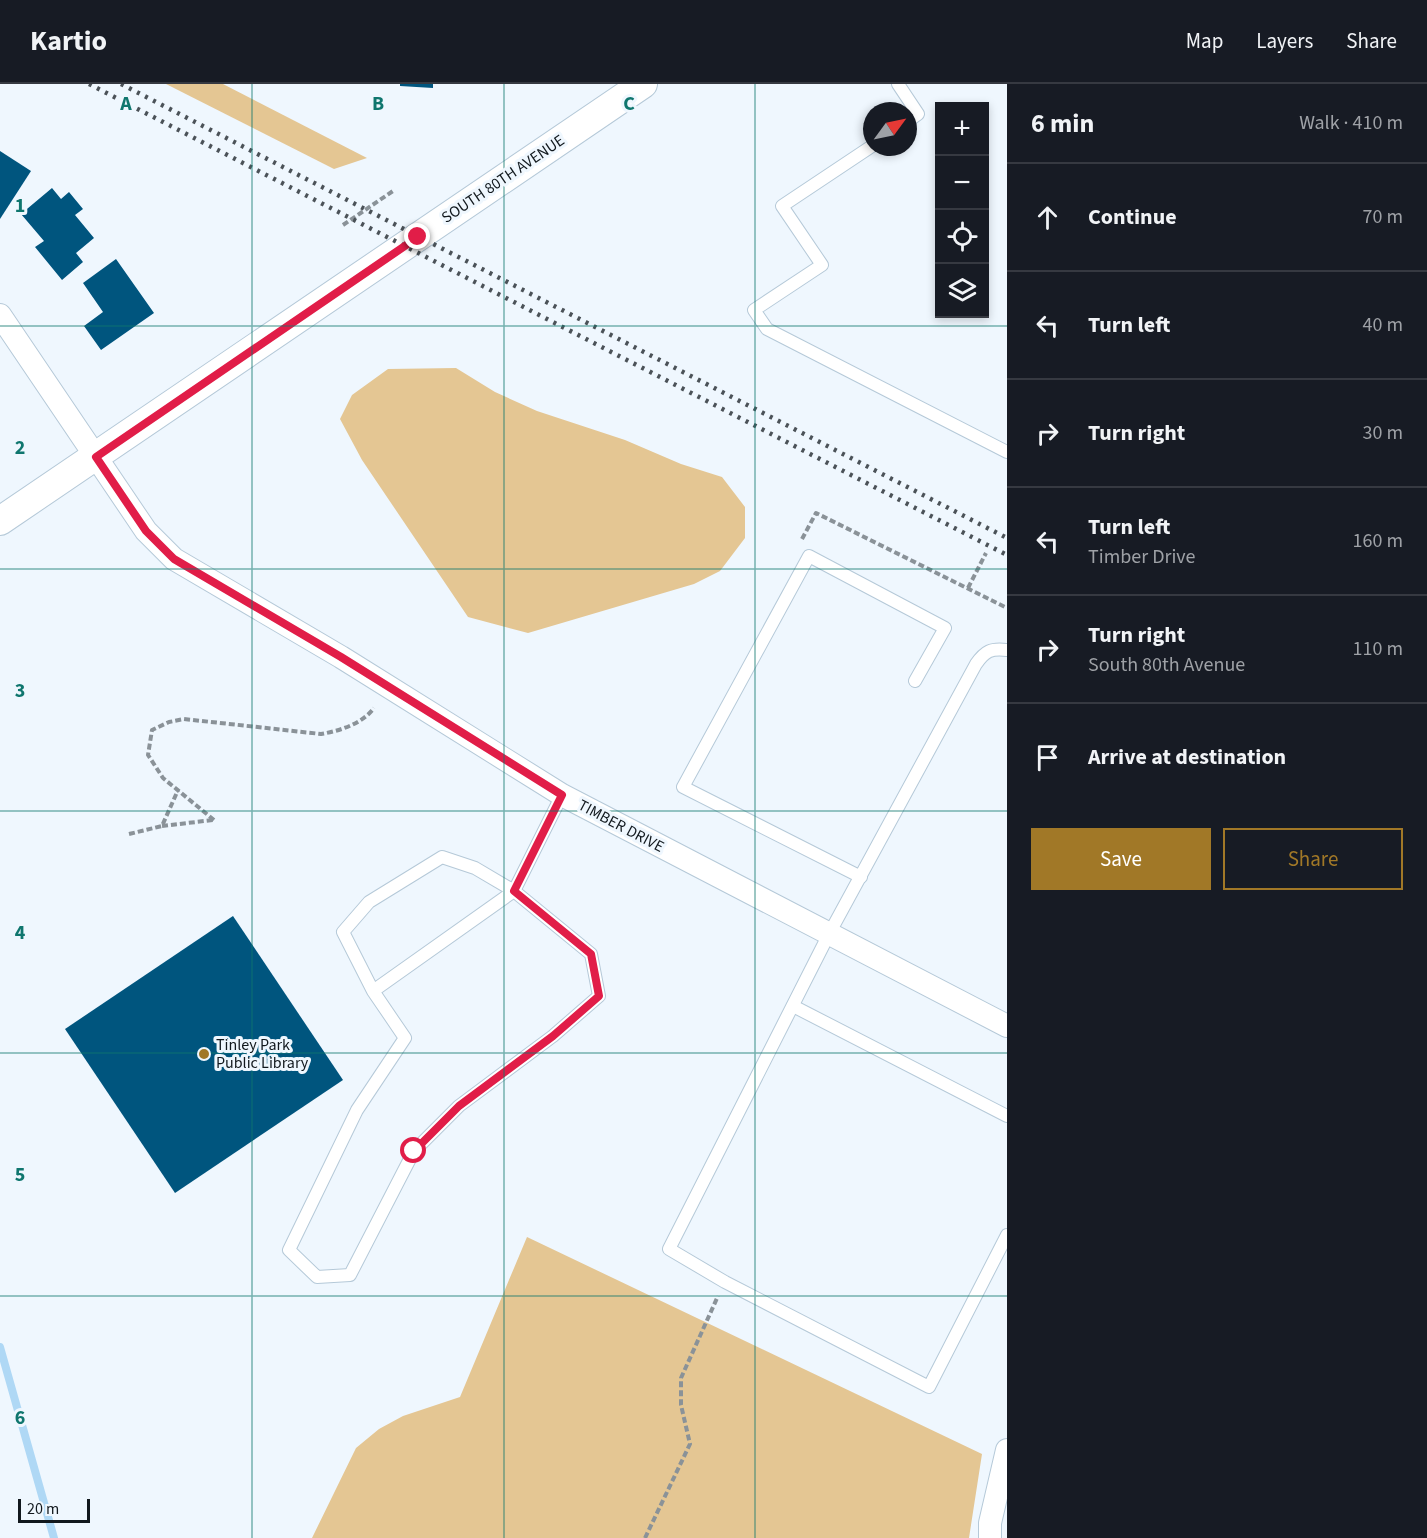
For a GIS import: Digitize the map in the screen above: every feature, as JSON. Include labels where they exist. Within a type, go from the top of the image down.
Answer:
[{"type":"street","name":"SOUTH 80TH AVENUE","points":[[0,521],[643,84]]},
{"type":"street","name":"TIMBER DRIVE","points":[[0,315],[146,531],[174,559],[341,657],[562,795],[1007,1026]]},
{"type":"street","points":[[990,1538],[990,1523],[1007,1450]]},
{"type":"lane","points":[[898,84],[910,102]]},
{"type":"lane","points":[[863,152],[782,206],[822,265],[754,310],[767,329],[1007,452]]},
{"type":"lane","points":[[861,877],[683,787],[809,556],[945,628],[915,681]]},
{"type":"lane","points":[[1007,650],[985,652],[954,702],[829,934],[669,1248],[725,1282],[929,1387],[1002,1255],[1007,1235]]},
{"type":"lane","points":[[373,991],[514,891],[562,795]]},
{"type":"lane","points":[[442,857],[475,868],[514,891],[591,954],[599,996],[553,1036],[459,1106],[414,1151],[350,1275],[317,1276],[289,1250],[357,1110],[405,1038],[373,991],[344,932],[369,902],[442,857]]},
{"type":"lane","points":[[792,1006],[1007,1116]]},
{"type":"path","points":[[343,225],[393,191]]},
{"type":"path","points":[[800,543],[816,513],[1007,608]]},
{"type":"path","points":[[968,588],[986,554]]},
{"type":"path","points":[[129,834],[162,826],[214,820],[163,778],[148,755],[152,730],[169,722],[184,719],[321,734],[337,731],[368,716],[374,708]]},
{"type":"path","points":[[162,826],[178,790]]},
{"type":"path","points":[[645,1538],[690,1443],[681,1406],[681,1378],[725,1282]]},
{"type":"shaded area","points":[[166,84],[223,84],[367,158],[334,169]]},
{"type":"shaded area","points":[[456,368],[495,392],[537,411],[625,440],[681,464],[722,477],[745,507],[745,538],[720,571],[694,584],[528,633],[468,617],[362,460],[340,419],[352,395],[388,369]]},
{"type":"shaded area","points":[[527,1237],[982,1454],[969,1538],[312,1538],[356,1448],[379,1429],[403,1416],[460,1397]]},
{"type":"building","points":[[400,84],[433,84],[433,88],[400,86]]},
{"type":"building","points":[[0,151],[31,171],[0,219]]},
{"type":"building","points":[[52,188],[61,199],[69,192],[83,209],[75,215],[94,238],[76,253],[83,262],[62,280],[35,247],[44,241],[21,214]]},
{"type":"building","points":[[116,259],[154,313],[101,350],[84,326],[103,312],[83,283]]},
{"type":"building","name":"Tinley Park Public Library","points":[[233,916],[343,1080],[175,1193],[65,1029]]},
{"type":"waterway","points":[[0,1347],[54,1538]]},
{"type":"railway","points":[[89,84],[1007,555]]},
{"type":"railway","points":[[121,84],[1007,538]]},
{"type":"place","name":"Tinley Park Public Library","points":[[204,1054]]},
{"type":"route","points":[[414,1151],[459,1106],[553,1036],[599,996],[591,954],[514,891],[562,795],[341,657],[174,559],[146,531],[96,457],[418,237]]}]
